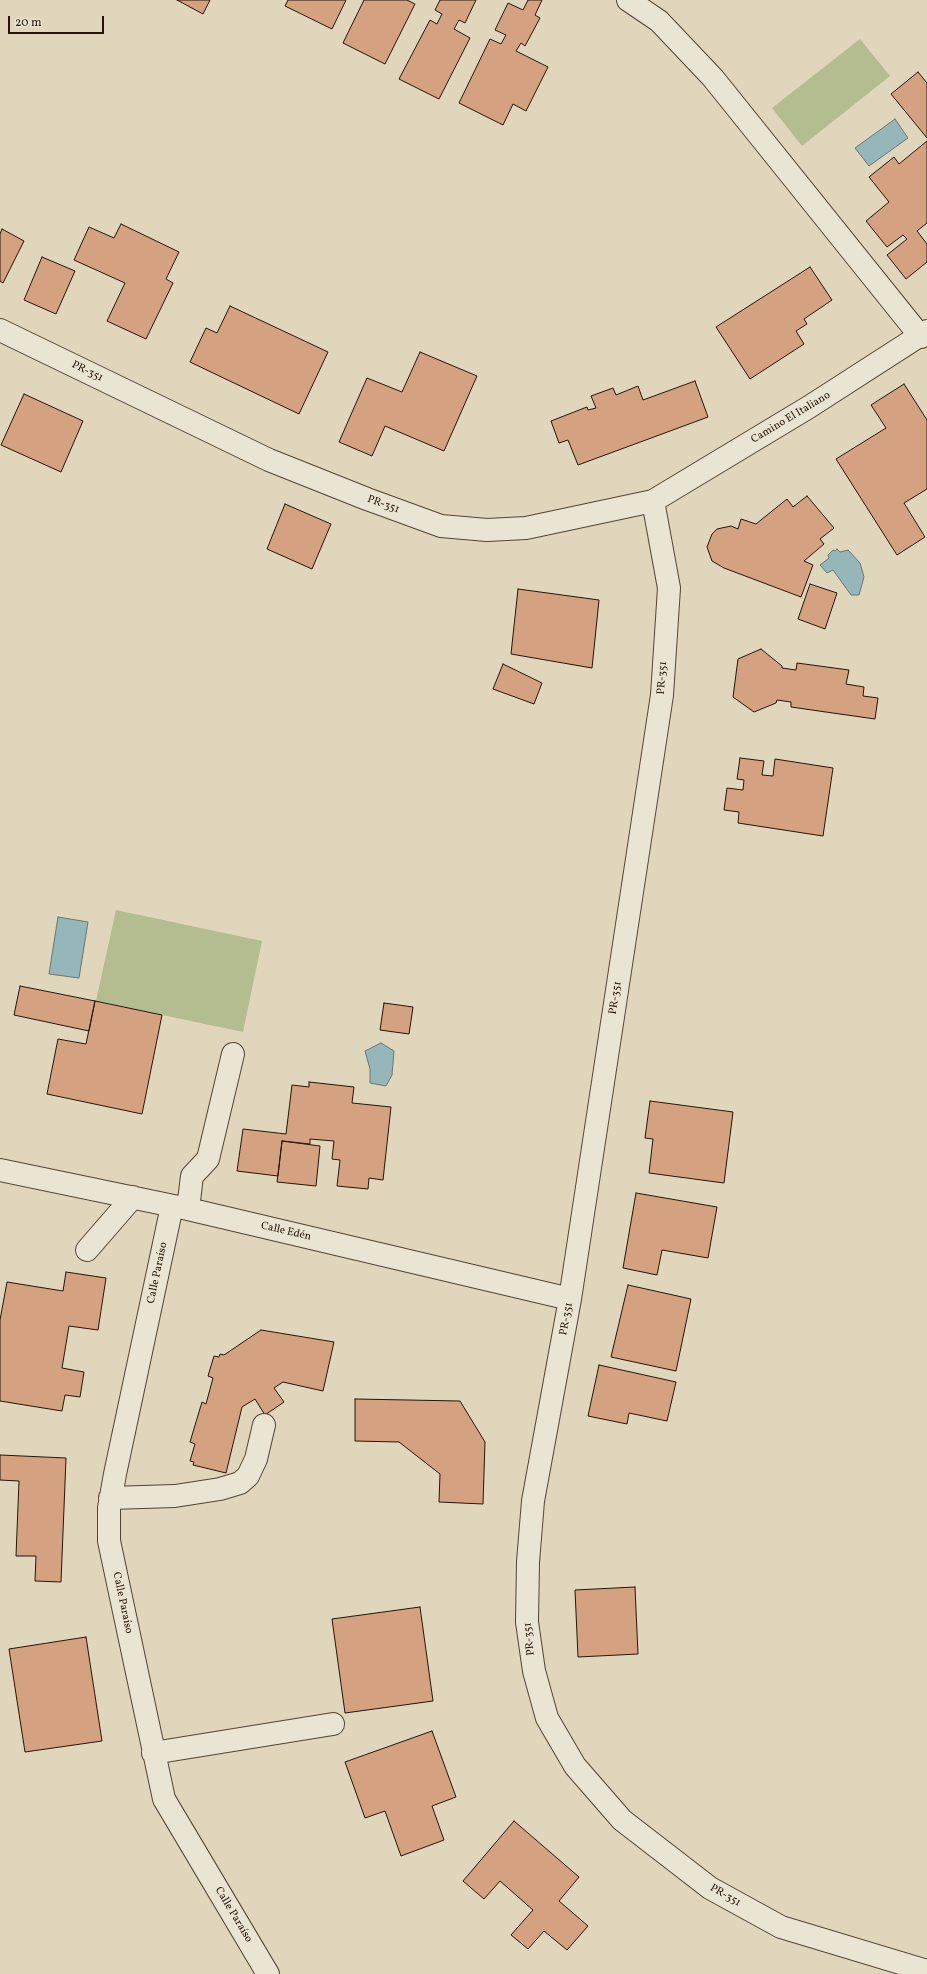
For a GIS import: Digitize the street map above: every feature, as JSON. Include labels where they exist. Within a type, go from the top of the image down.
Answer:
[{"type":"street","points":[[628,0],[658,21],[713,78],[924,334]]},
{"type":"street","name":"PR-351","points":[[0,330],[269,460],[366,500],[441,526],[487,530],[526,528],[653,501],[669,588],[662,695],[570,1298],[533,1501],[528,1562],[527,1622],[534,1671],[547,1718],[574,1766],[622,1820],[710,1888],[782,1927],[927,1971]]},
{"type":"street","name":"Camino El Italiano","points":[[653,501],[809,407],[924,334]]},
{"type":"street","name":"Calle Paraíso","points":[[233,1054],[208,1159],[192,1176],[180,1208],[110,1498],[110,1541],[164,1800],[268,1974]]},
{"type":"street","name":"Calle Edén","points":[[0,1170],[133,1197],[570,1298]]},
{"type":"street","points":[[87,1250],[133,1197]]},
{"type":"street","points":[[110,1498],[175,1496],[220,1489],[240,1483],[248,1476],[256,1459],[264,1425]]},
{"type":"street","points":[[153,1753],[333,1724]]},
{"type":"green space","points":[[860,39],[890,76],[802,146],[772,108]]},
{"type":"green space","points":[[116,910],[262,941],[243,1032],[96,1001]]},
{"type":"water","points":[[895,119],[908,138],[869,166],[855,148]]},
{"type":"water","points":[[837,549],[840,552],[848,550],[860,563],[864,577],[859,595],[851,595],[833,570],[827,573],[820,565],[829,558],[828,555],[833,550],[835,551]]},
{"type":"water","points":[[58,917],[88,922],[79,978],[49,974]]},
{"type":"water","points":[[381,1043],[394,1051],[392,1075],[386,1086],[370,1083],[370,1069],[365,1051]]},
{"type":"building","points":[[177,0],[210,0],[203,14]]},
{"type":"building","points":[[288,0],[346,0],[332,29],[285,6]]},
{"type":"building","points":[[364,0],[407,0],[415,4],[385,64],[343,43]]},
{"type":"building","points":[[440,0],[476,0],[465,23],[459,20],[454,29],[470,38],[439,99],[399,79],[430,20],[437,24],[442,14],[435,10]]},
{"type":"building","points":[[528,0],[542,0],[535,15],[540,18],[525,46],[521,43],[516,51],[548,67],[526,111],[513,104],[503,125],[459,103],[490,39],[501,44],[506,35],[495,30],[508,3],[523,10]]},
{"type":"building","points":[[918,72],[927,83],[927,138],[891,94]]},
{"type":"building","points":[[927,141],[927,223],[917,231],[927,244],[927,262],[906,279],[887,255],[907,239],[903,235],[887,247],[866,221],[889,202],[869,177],[894,157],[899,164]]},
{"type":"building","points":[[121,224],[179,252],[166,279],[173,283],[146,339],[107,321],[125,283],[74,260],[89,227],[114,238]]},
{"type":"building","points":[[2,229],[24,241],[3,283],[0,281],[0,234]]},
{"type":"building","points":[[42,257],[75,271],[56,314],[24,300]]},
{"type":"building","points":[[810,267],[832,300],[804,319],[807,324],[796,331],[804,344],[750,379],[716,327]]},
{"type":"building","points":[[230,306],[328,352],[299,414],[190,362],[206,328],[217,333]]},
{"type":"building","points":[[420,352],[477,376],[444,451],[385,426],[372,456],[339,442],[367,378],[402,392]]},
{"type":"building","points":[[695,381],[708,417],[578,465],[568,440],[559,443],[551,421],[587,407],[588,410],[596,408],[591,396],[613,388],[616,395],[638,386],[643,400]]},
{"type":"building","points":[[904,384],[927,420],[927,489],[904,503],[925,537],[897,555],[836,459],[886,428],[871,405]]},
{"type":"building","points":[[24,394],[83,421],[61,472],[1,445]]},
{"type":"building","points":[[807,496],[834,528],[820,539],[824,544],[804,561],[813,565],[801,597],[724,568],[712,561],[707,547],[712,534],[717,529],[731,526],[738,529],[741,519],[756,524],[787,499],[793,507]]},
{"type":"building","points":[[285,504],[331,524],[312,569],[267,549]]},
{"type":"building","points":[[810,584],[837,593],[825,629],[798,619]]},
{"type":"building","points":[[518,589],[599,600],[592,668],[511,654]]},
{"type":"building","points":[[761,649],[782,666],[782,668],[796,670],[797,663],[849,670],[846,684],[864,687],[863,696],[878,698],[875,719],[791,707],[791,702],[777,700],[776,703],[754,712],[733,697],[738,659]]},
{"type":"building","points":[[503,664],[542,683],[534,704],[493,689]]},
{"type":"building","points":[[740,758],[764,761],[762,775],[773,776],[775,759],[833,768],[823,836],[738,823],[739,812],[724,810],[727,788],[743,790],[744,780],[737,779]]},
{"type":"building","points":[[20,986],[95,1001],[89,1031],[14,1015]]},
{"type":"building","points":[[95,1001],[162,1015],[142,1114],[47,1094],[58,1039],[86,1044]]},
{"type":"building","points":[[384,1003],[413,1007],[409,1034],[380,1030]]},
{"type":"building","points":[[309,1082],[354,1087],[352,1103],[391,1107],[383,1180],[369,1178],[368,1189],[337,1186],[340,1160],[332,1159],[334,1141],[310,1139],[310,1144],[282,1141],[278,1176],[237,1171],[243,1129],[286,1134],[292,1085],[309,1087]]},
{"type":"building","points":[[650,1101],[733,1112],[724,1183],[649,1173],[653,1139],[645,1138]]},
{"type":"building","points":[[282,1141],[320,1146],[316,1186],[277,1182]]},
{"type":"building","points":[[636,1193],[717,1207],[708,1258],[662,1250],[657,1275],[623,1268]]},
{"type":"building","points":[[66,1272],[106,1278],[98,1330],[69,1326],[62,1368],[84,1372],[80,1397],[65,1395],[62,1411],[0,1401],[0,1320],[7,1282],[63,1291]]},
{"type":"building","points":[[628,1285],[691,1299],[676,1371],[611,1357]]},
{"type":"building","points":[[261,1330],[334,1342],[323,1391],[283,1382],[274,1388],[284,1402],[265,1415],[255,1399],[242,1407],[226,1473],[193,1465],[194,1462],[190,1461],[195,1444],[190,1442],[202,1402],[206,1404],[213,1378],[208,1376],[214,1356],[219,1357],[220,1354],[224,1355]]},
{"type":"building","points":[[599,1365],[676,1382],[667,1421],[629,1413],[627,1424],[588,1416]]},
{"type":"building","points":[[355,1399],[460,1401],[485,1442],[483,1504],[439,1502],[440,1474],[399,1442],[355,1441]]},
{"type":"building","points":[[0,1455],[66,1458],[61,1582],[35,1581],[36,1556],[16,1556],[19,1481],[0,1480]]},
{"type":"building","points":[[635,1587],[638,1654],[578,1657],[575,1590]]},
{"type":"building","points":[[420,1607],[433,1701],[345,1713],[332,1619]]},
{"type":"building","points":[[86,1637],[102,1741],[25,1752],[9,1649]]},
{"type":"building","points":[[432,1731],[456,1797],[432,1806],[444,1840],[401,1856],[385,1811],[365,1818],[345,1762]]},
{"type":"building","points":[[514,1821],[579,1877],[559,1901],[588,1926],[567,1950],[544,1931],[528,1949],[511,1935],[533,1910],[500,1881],[484,1899],[463,1881]]}]
